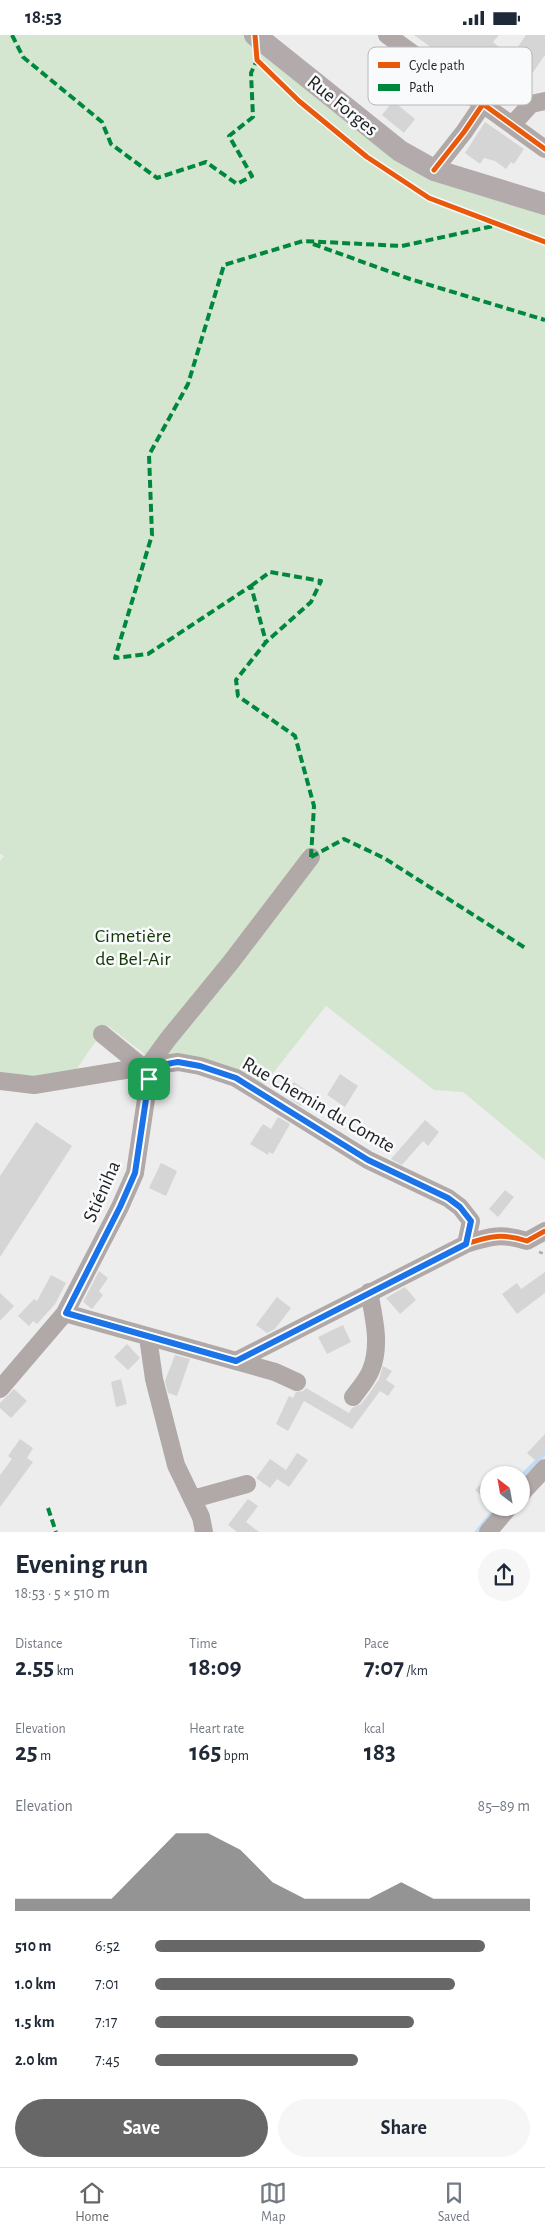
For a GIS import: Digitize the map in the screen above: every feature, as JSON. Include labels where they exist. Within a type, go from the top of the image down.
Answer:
[{"type":"main road","name":"Rue Forges","points":[[255,35],[400,151],[434,170],[545,204]]},
{"type":"street","points":[[387,35],[404,47]]},
{"type":"street","points":[[532,104],[545,101]]},
{"type":"street","points":[[434,170],[482,105]]},
{"type":"street","points":[[484,105],[545,149]]},
{"type":"street","points":[[512,125],[530,105]]},
{"type":"street","points":[[147,1076],[168,1039],[311,857]]},
{"type":"street","points":[[102,1034],[140,1065],[147,1076]]},
{"type":"street","name":"Rue Chemin du Comte","points":[[147,1076],[163,1064],[178,1062],[200,1066],[236,1078],[368,1160],[448,1198],[460,1207],[471,1221],[466,1244]]},
{"type":"street","points":[[0,1081],[34,1085],[131,1069],[147,1076]]},
{"type":"street","name":"Stiéniha","points":[[0,1389],[66,1313],[120,1207],[135,1173],[147,1076]]},
{"type":"street","points":[[236,1361],[466,1244],[491,1236],[513,1236],[528,1241],[545,1231]]},
{"type":"street","points":[[354,1397],[370,1372],[375,1355],[376,1329],[369,1293]]},
{"type":"street","points":[[66,1313],[236,1361],[297,1382]]},
{"type":"street","points":[[148,1337],[154,1379],[176,1465],[201,1517],[204,1532]]},
{"type":"street","points":[[530,1484],[545,1468]]},
{"type":"street","points":[[193,1499],[247,1484]]},
{"type":"street","points":[[488,1532],[501,1516]]},
{"type":"green space","name":"Cimetière de Bel-Air","points":[[0,35],[255,35],[400,151],[545,196],[545,1160],[463,1092],[434,1090],[326,1006],[258,1092],[160,1060],[319,857],[303,849],[303,868],[153,1060],[108,1026],[70,1079],[0,1084],[0,861],[4,856],[0,854]]},
{"type":"building","points":[[414,35],[499,35],[493,42],[499,47],[431,47]]},
{"type":"building","points":[[526,35],[545,35],[545,55],[532,74],[532,47],[518,47]]},
{"type":"building","points":[[390,105],[398,105],[415,119],[404,133],[382,115]]},
{"type":"building","points":[[485,122],[524,149],[514,164],[511,162],[506,169],[495,161],[484,158],[480,164],[465,153]]},
{"type":"building","points":[[340,1074],[358,1086],[345,1107],[327,1095]]},
{"type":"building","points":[[294,1082],[310,1093],[301,1106],[290,1099],[292,1096],[287,1092]]},
{"type":"building","points":[[278,1117],[290,1124],[273,1154],[269,1152],[268,1155],[250,1144],[263,1124],[271,1129]]},
{"type":"building","points":[[425,1120],[439,1132],[428,1146],[423,1141],[402,1165],[391,1159]]},
{"type":"building","points":[[36,1122],[72,1146],[0,1257],[0,1176]]},
{"type":"building","points":[[161,1163],[177,1171],[166,1196],[149,1188]]},
{"type":"building","points":[[505,1190],[514,1197],[498,1217],[489,1209]]},
{"type":"building","points":[[99,1271],[108,1278],[99,1291],[103,1295],[92,1309],[83,1302]]},
{"type":"building","points":[[545,1272],[545,1293],[517,1314],[502,1294],[517,1283],[521,1289]]},
{"type":"building","points":[[51,1275],[66,1283],[55,1304],[37,1324],[33,1321],[29,1326],[18,1316],[34,1299],[37,1301]]},
{"type":"building","points":[[405,1287],[416,1300],[400,1314],[386,1298]]},
{"type":"building","points":[[0,1293],[14,1306],[0,1321]]},
{"type":"building","points":[[277,1297],[291,1308],[275,1329],[267,1333],[256,1325]]},
{"type":"building","points":[[343,1325],[351,1342],[327,1354],[318,1337]]},
{"type":"building","points":[[127,1344],[140,1358],[128,1370],[114,1357]]},
{"type":"building","points":[[175,1355],[190,1359],[177,1396],[168,1393],[165,1381]]},
{"type":"building","points":[[383,1366],[392,1371],[386,1380],[395,1386],[388,1396],[380,1391],[352,1429],[304,1401],[288,1431],[276,1424],[289,1396],[293,1398],[296,1392],[303,1391],[306,1388],[349,1413],[352,1408],[361,1404],[369,1394],[379,1379]]},
{"type":"building","points":[[121,1379],[127,1404],[116,1407],[111,1382]]},
{"type":"building","points":[[14,1389],[27,1401],[11,1418],[0,1408],[0,1403]]},
{"type":"building","points":[[545,1434],[545,1451],[536,1461],[527,1453]]},
{"type":"building","points":[[20,1439],[33,1448],[27,1458],[33,1462],[0,1507],[0,1475],[12,1459],[8,1456]]},
{"type":"building","points":[[297,1453],[308,1460],[289,1487],[277,1479],[270,1488],[256,1478],[270,1459],[286,1470]]},
{"type":"building","points":[[480,1485],[480,1494],[475,1490]]},
{"type":"building","points":[[248,1499],[258,1506],[246,1522],[259,1532],[237,1532],[228,1525]]},
{"type":"waterway","points":[[530,1468],[545,1453]]},
{"type":"waterway","points":[[477,1532],[490,1516]]},
{"type":"marked path","points":[[12,35],[23,57],[102,122],[111,144],[157,178],[206,162],[237,184],[252,176],[229,136],[253,117],[251,73],[257,60]]},
{"type":"marked path","points":[[311,857],[314,806],[295,736],[238,696],[236,680],[266,642],[251,586],[148,654],[115,658],[152,535],[149,455],[188,384],[224,265],[303,241],[402,246],[498,225]]},
{"type":"marked path","points":[[313,244],[410,279],[545,320]]},
{"type":"marked path","points":[[251,586],[270,572],[321,581],[311,602],[266,642]]},
{"type":"marked path","points":[[311,857],[344,839],[384,858],[527,949]]},
{"type":"marked path","points":[[48,1508],[56,1532]]},
{"type":"cycle path","points":[[255,35],[257,60],[299,101],[367,157],[429,198],[545,242]]},
{"type":"cycle path","points":[[434,170],[482,105]]},
{"type":"cycle path","points":[[484,105],[545,149]]},
{"type":"cycle path","points":[[149,1079],[135,1173],[120,1207],[65,1313],[236,1361],[466,1244],[482,1239],[503,1236],[527,1241],[545,1231]]},
{"type":"route","points":[[178,1062],[200,1066],[236,1078],[368,1160],[448,1198],[460,1207],[471,1221],[466,1244],[236,1361],[66,1313],[120,1207],[135,1173],[147,1105],[149,1079],[154,1069],[163,1064],[178,1062]]}]
